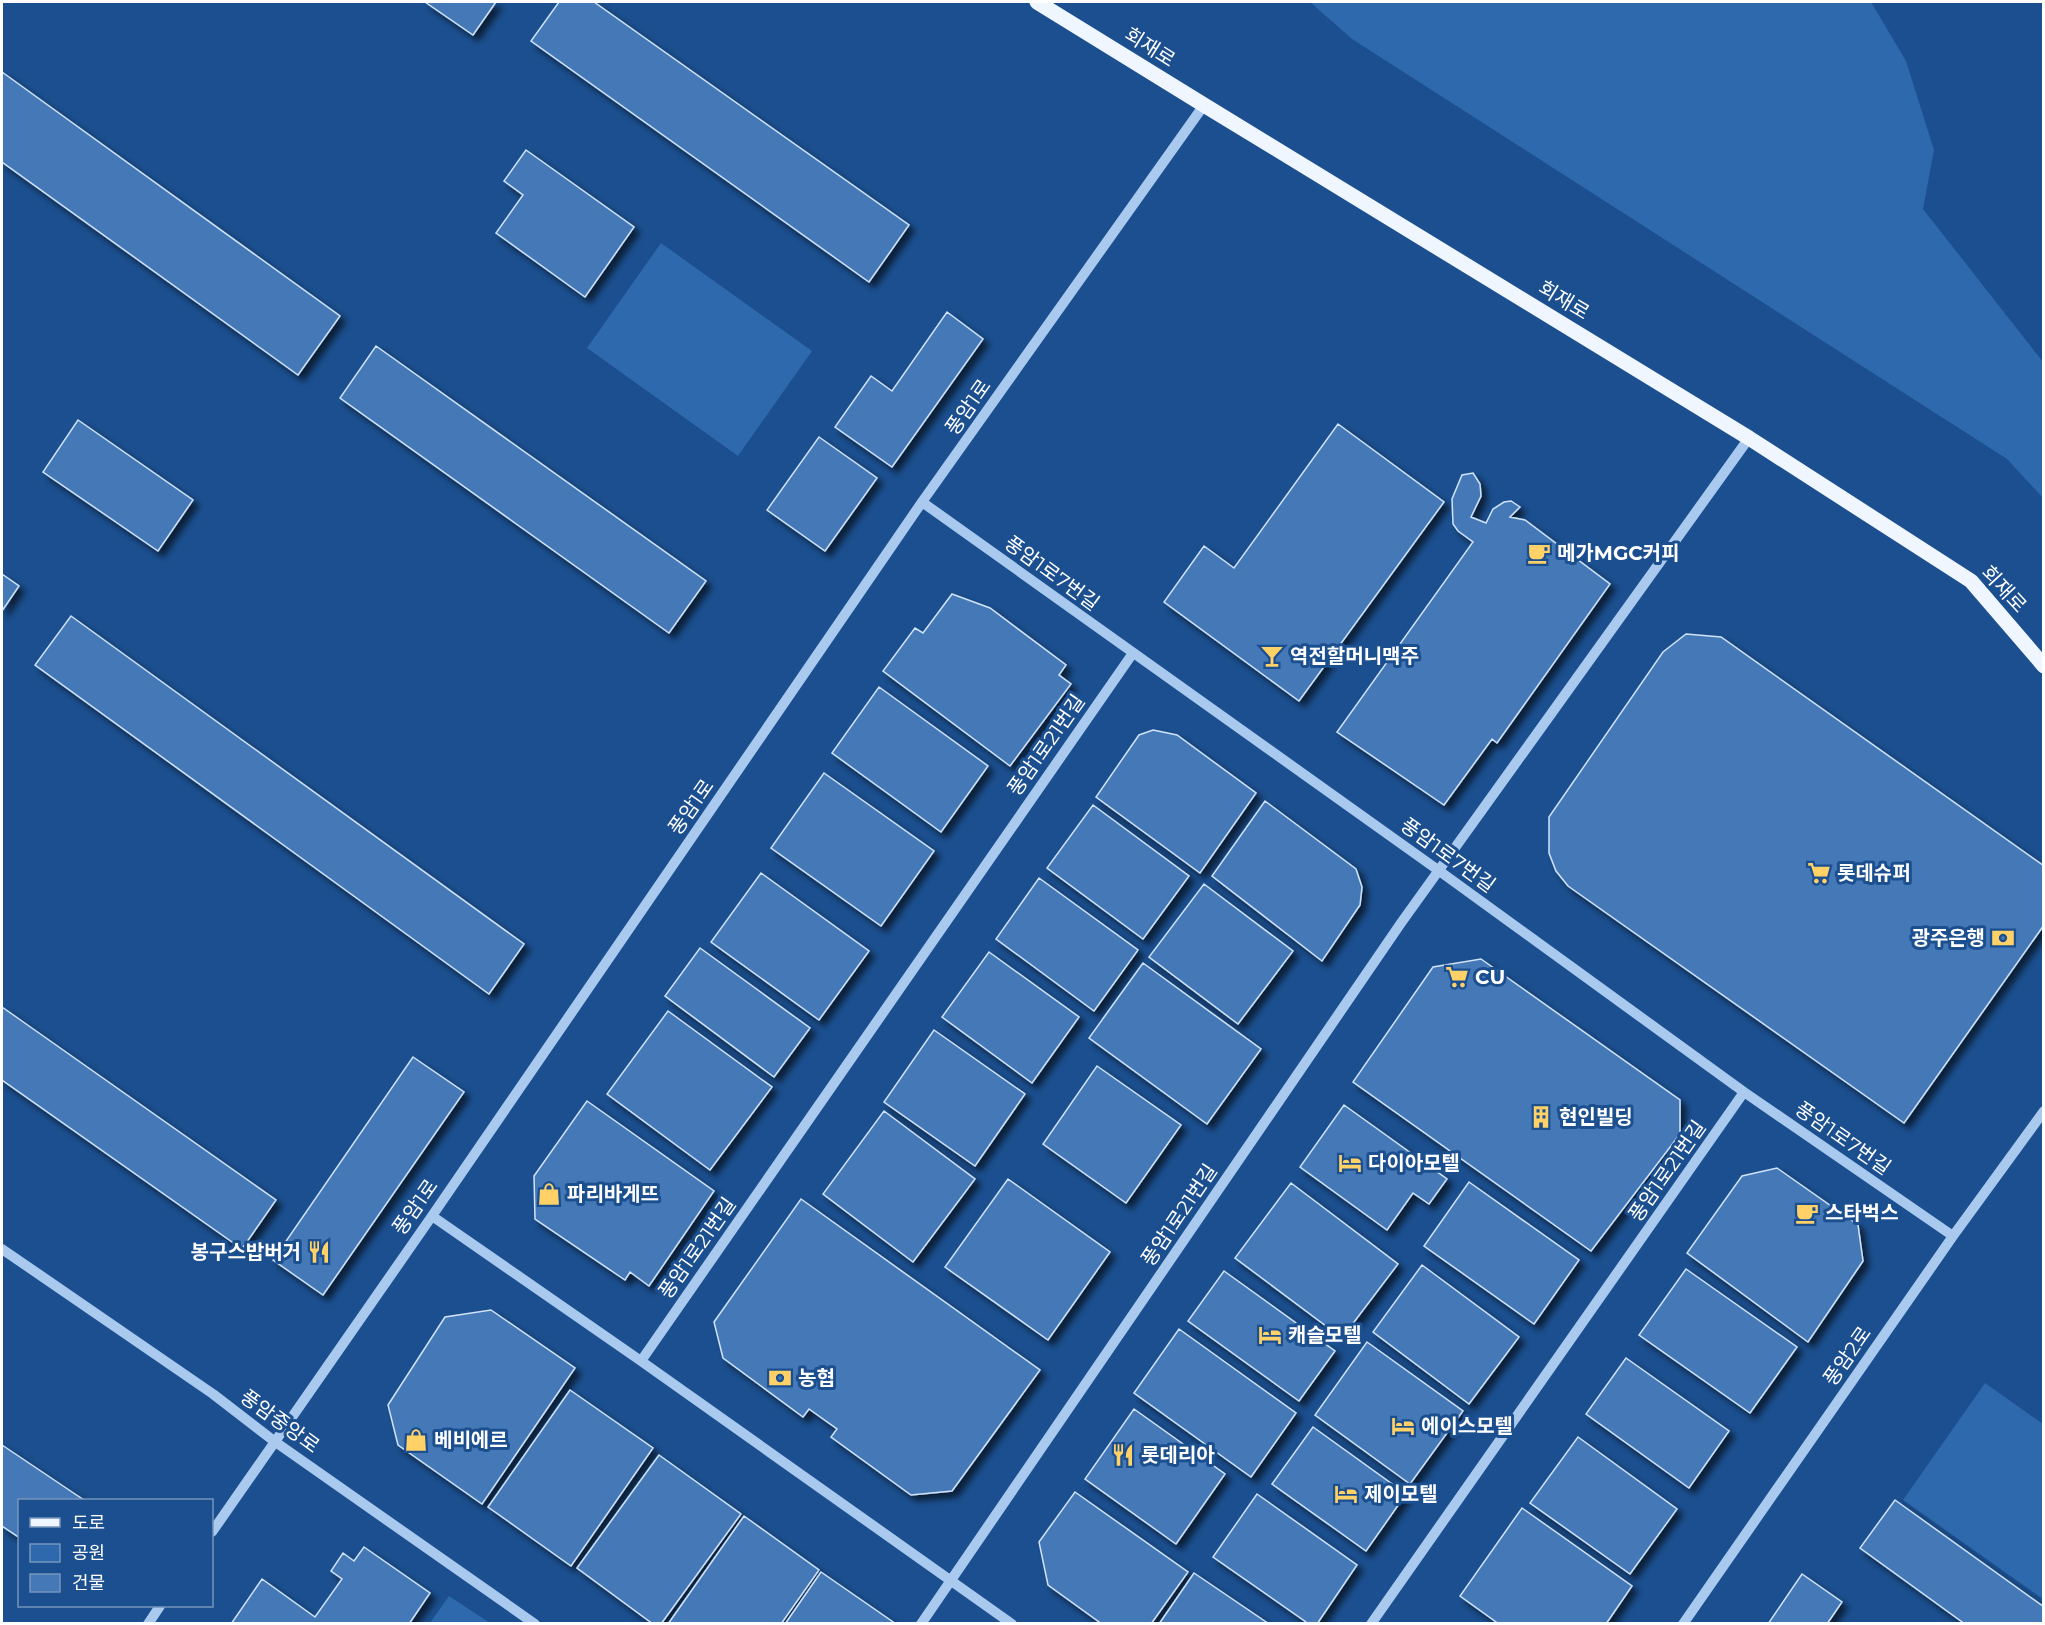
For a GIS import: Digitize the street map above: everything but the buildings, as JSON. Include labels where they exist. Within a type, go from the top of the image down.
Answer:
[{"type":"main road","name":"회재로","points":[[1037,2],[1749,438],[1971,581],[2043,666]]},
{"type":"street","name":"풍암1로","points":[[213,1531],[922,502],[1204,105]]},
{"type":"street","name":"풍암1로21번길","points":[[921,1623],[1438,870],[1749,438]]},
{"type":"street","name":"풍암1로7번길","points":[[922,502],[1438,870],[1744,1092],[1953,1236]]},
{"type":"street","name":"풍암1로21번길","points":[[641,1361],[1132,653]]},
{"type":"street","name":"풍암1로21번길","points":[[1371,1623],[1744,1092]]},
{"type":"street","name":"풍암2로","points":[[1683,1623],[2043,1111]]},
{"type":"street","points":[[432,1216],[1012,1623]]},
{"type":"street","name":"풍암중앙로","points":[[2,1249],[213,1394],[274,1441],[535,1623]]},
{"type":"street","points":[[148,1623],[159,1607]]},
{"type":"green space","points":[[1310,2],[1871,2],[1906,61],[1934,150],[1923,209],[2043,362],[2043,498],[2007,459],[1352,39]]},
{"type":"green space","points":[[661,243],[812,351],[738,456],[587,348]]},
{"type":"green space","points":[[1985,1383],[2043,1424],[2043,1599],[1903,1500]]},
{"type":"green space","points":[[449,1596],[490,1623],[430,1623]]},
{"type":"place","name":"메가MGC커피","points":[[1539,553]]},
{"type":"place","name":"역전할머니맥주","points":[[1272,656]]},
{"type":"place","name":"롯데슈퍼","points":[[1819,873]]},
{"type":"place","name":"광주은행","points":[[2003,938]]},
{"type":"place","name":"CU","points":[[1457,977]]},
{"type":"place","name":"현인빌딩","points":[[1541,1117]]},
{"type":"place","name":"다이아모텔","points":[[1350,1163]]},
{"type":"place","name":"파리바게뜨","points":[[549,1194]]},
{"type":"place","name":"스타벅스","points":[[1807,1213]]},
{"type":"place","name":"봉구스밥버거","points":[[319,1252]]},
{"type":"place","name":"캐슬모텔","points":[[1270,1335]]},
{"type":"place","name":"농협","points":[[780,1378]]},
{"type":"place","name":"에이스모텔","points":[[1403,1426]]},
{"type":"place","name":"베비에르","points":[[416,1440]]},
{"type":"place","name":"롯데리아","points":[[1123,1455]]},
{"type":"place","name":"제이모텔","points":[[1346,1494]]}]
